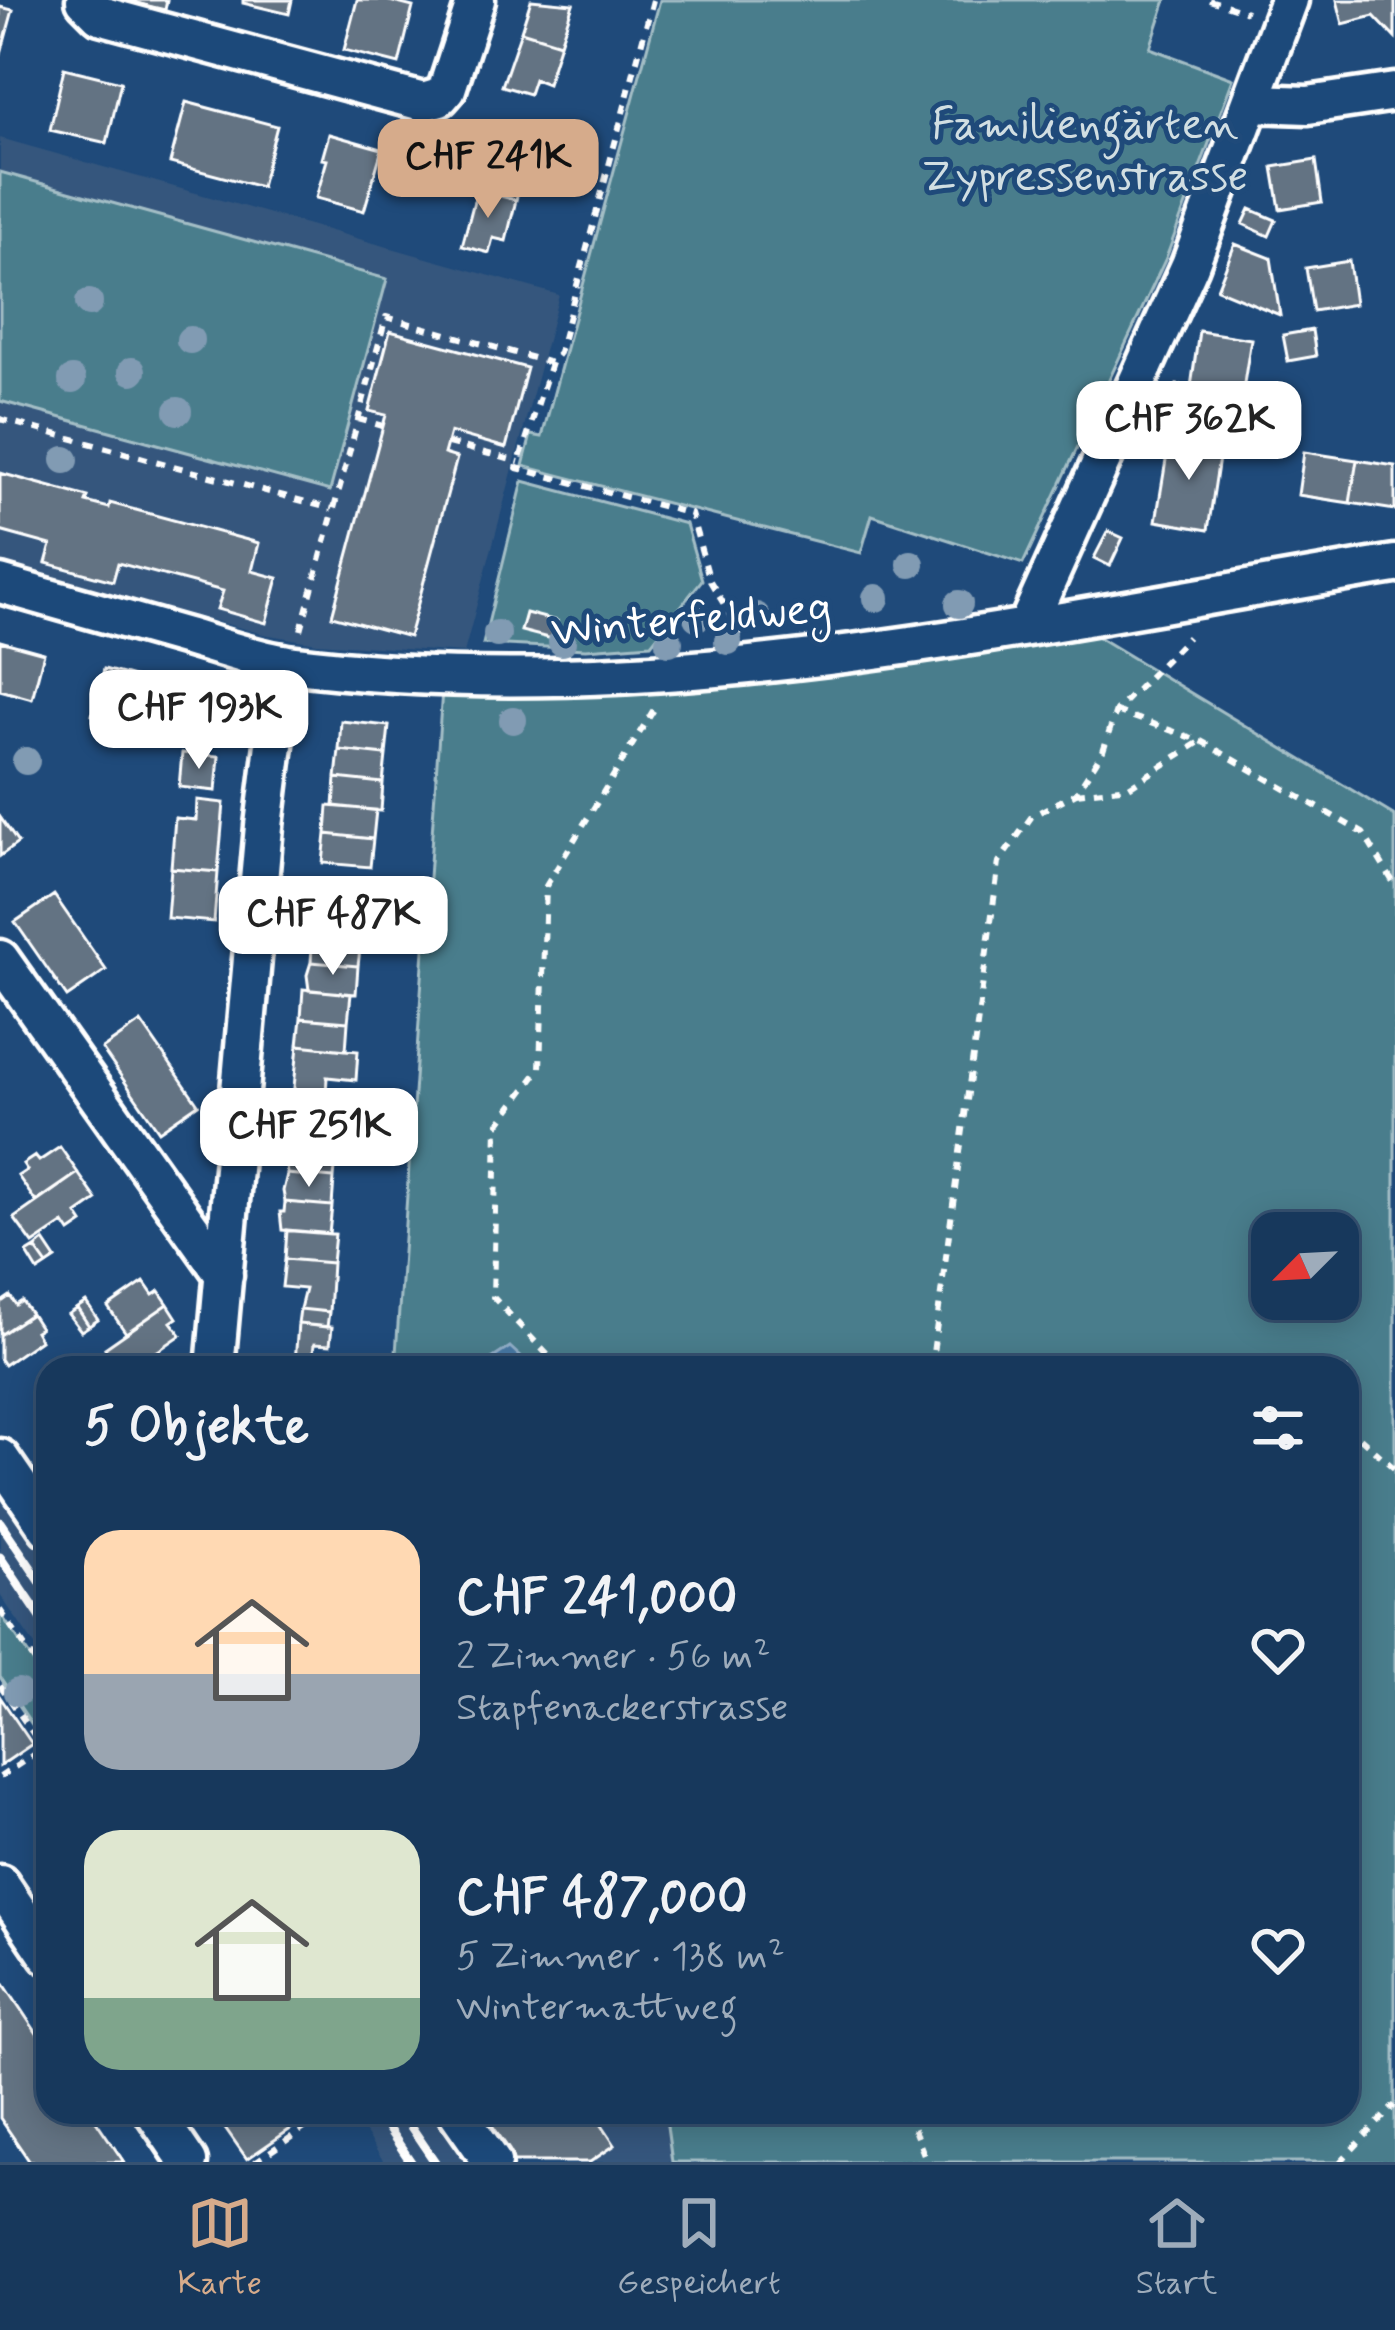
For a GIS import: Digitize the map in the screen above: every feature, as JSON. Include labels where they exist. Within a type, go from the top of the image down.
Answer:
[{"type":"street","points":[[85,0],[100,15],[423,102],[440,97],[447,89],[476,0]]},
{"type":"street","points":[[1028,626],[1190,265],[1254,103],[1275,9]]},
{"type":"street","points":[[1254,103],[1308,105],[1395,92]]},
{"type":"street","name":"Winterfeldweg","points":[[0,584],[290,654],[448,677],[540,679],[662,675],[797,661],[1395,564]]},
{"type":"street","points":[[216,1356],[264,826],[290,654]]},
{"type":"street","points":[[0,958],[224,1275]]},
{"type":"street","points":[[0,1458],[36,1510]]},
{"type":"street","points":[[0,1884],[36,1937]]},
{"type":"street","points":[[162,2124],[188,2162]]},
{"type":"street","points":[[466,2124],[492,2162]]},
{"type":"path","points":[[653,0],[559,353],[551,363],[518,468],[691,514],[710,581],[739,627],[746,650]]},
{"type":"path","points":[[1209,0],[1275,9]]},
{"type":"path","points":[[290,654],[386,317],[551,363]]},
{"type":"path","points":[[0,419],[334,509]]},
{"type":"path","points":[[358,419],[383,426]]},
{"type":"path","points":[[448,443],[519,462]]},
{"type":"path","points":[[1076,793],[1103,751],[1116,711],[1232,591]]},
{"type":"path","points":[[549,1356],[493,1297],[497,1126],[540,1069],[546,886],[657,705],[662,675]]},
{"type":"path","points":[[1116,711],[1201,741],[1363,833],[1395,885]]},
{"type":"path","points":[[934,1356],[999,862],[1032,815],[1076,793],[1129,788],[1201,741]]},
{"type":"path","points":[[1359,1437],[1395,1469]]},
{"type":"path","points":[[0,1610],[36,1663]]},
{"type":"path","points":[[0,1685],[36,1735]]},
{"type":"path","points":[[0,1777],[36,1753]]},
{"type":"path","points":[[1340,2162],[1395,2104]]},
{"type":"path","points":[[299,2124],[303,2130]]},
{"type":"path","points":[[255,2162],[311,2124]]},
{"type":"path","points":[[912,2124],[927,2162]]},
{"type":"shaded area","points":[[0,138],[559,295],[464,653],[317,643],[263,634],[0,563]]},
{"type":"shaded area","points":[[510,1347],[520,1356],[496,1356]]},
{"type":"shaded area","points":[[0,1482],[36,1534],[36,1648],[0,1595]]},
{"type":"shaded area","points":[[359,2124],[667,2124],[672,2162],[384,2162]]},
{"type":"green space","name":"Familiengärten Zypressenstrasse","points":[[660,0],[1166,0],[1150,48],[1233,79],[1166,258],[1023,564],[872,515],[861,553],[523,466],[531,435],[542,437]]},
{"type":"green space","points":[[0,172],[387,279],[330,491],[0,401]]},
{"type":"green space","points":[[523,481],[686,524],[702,580],[651,644],[586,649],[483,644]]},
{"type":"green space","points":[[1088,631],[1395,816],[1395,2162],[672,2162],[667,2124],[1359,2124],[1359,1356],[396,1356],[442,690],[648,691],[739,684]]},
{"type":"green space","points":[[0,1613],[36,1666],[36,1731],[0,1677]]},
{"type":"building","points":[[123,0],[167,0],[165,10]]},
{"type":"building","points":[[243,0],[292,0],[289,14]]},
{"type":"building","points":[[357,0],[413,7],[399,64],[344,50]]},
{"type":"building","points":[[531,0],[573,4],[560,43],[521,31]]},
{"type":"building","points":[[1337,0],[1395,0],[1395,38],[1374,16],[1343,24]]},
{"type":"building","points":[[0,7],[13,10],[0,57]]},
{"type":"building","points":[[521,31],[560,43],[547,84],[534,79],[529,94],[502,86]]},
{"type":"building","points":[[64,68],[121,82],[107,143],[50,130]]},
{"type":"building","points":[[186,102],[277,126],[261,187],[170,163]]},
{"type":"building","points":[[329,134],[382,149],[364,211],[316,198]]},
{"type":"building","points":[[491,134],[518,141],[514,156],[527,159],[516,200],[477,190]]},
{"type":"building","points":[[1316,160],[1322,202],[1280,209],[1273,167]]},
{"type":"building","points":[[477,190],[516,200],[506,241],[493,238],[489,253],[462,246]]},
{"type":"building","points":[[1250,209],[1276,220],[1269,236],[1243,224]]},
{"type":"building","points":[[1235,244],[1271,258],[1280,315],[1217,289]]},
{"type":"building","points":[[1349,261],[1355,304],[1313,311],[1306,268]]},
{"type":"building","points":[[1312,330],[1316,356],[1288,361],[1283,335]]},
{"type":"building","points":[[390,331],[527,368],[506,448],[450,432],[444,454],[457,458],[409,637],[332,616],[386,415],[369,411]]},
{"type":"building","points":[[1199,331],[1251,339],[1242,396],[1231,394],[1226,426],[1172,418],[1177,385],[1191,387]]},
{"type":"building","points":[[1170,436],[1221,445],[1208,530],[1156,521]]},
{"type":"building","points":[[1304,452],[1357,460],[1350,503],[1298,495]]},
{"type":"building","points":[[1357,460],[1395,466],[1395,510],[1350,503]]},
{"type":"building","points":[[0,473],[88,497],[86,502],[109,508],[110,503],[259,543],[252,571],[278,578],[266,623],[217,609],[223,591],[118,563],[113,581],[46,563],[51,545],[0,531]]},
{"type":"building","points":[[1108,531],[1123,538],[1110,566],[1094,558]]},
{"type":"building","points":[[526,613],[557,621],[552,639],[521,631]]},
{"type":"building","points":[[0,641],[44,653],[32,699],[0,690]]},
{"type":"building","points":[[104,669],[152,682],[140,728],[92,715]]},
{"type":"building","points":[[152,682],[227,705],[221,723],[194,718],[188,741],[140,728]]},
{"type":"building","points":[[341,721],[389,726],[386,755],[339,750]]},
{"type":"building","points":[[339,750],[386,755],[383,783],[336,778]]},
{"type":"building","points":[[182,753],[219,756],[216,791],[179,787]]},
{"type":"building","points":[[336,778],[383,783],[381,811],[334,806]]},
{"type":"building","points":[[197,800],[224,803],[218,872],[171,868],[175,818],[196,820]]},
{"type":"building","points":[[328,806],[376,810],[373,839],[326,834]]},
{"type":"building","points":[[0,817],[18,843],[0,856]]},
{"type":"building","points":[[326,834],[373,839],[370,867],[323,863]]},
{"type":"building","points":[[171,868],[218,872],[214,922],[167,918]]},
{"type":"building","points":[[54,895],[106,970],[67,997],[15,922]]},
{"type":"building","points":[[340,913],[374,916],[372,933],[362,932],[358,966],[311,962],[313,933],[338,935]]},
{"type":"building","points":[[311,962],[358,966],[356,994],[309,990]]},
{"type":"building","points":[[303,989],[351,994],[348,1022],[301,1018]]},
{"type":"building","points":[[301,1018],[348,1022],[346,1050],[298,1045]]},
{"type":"building","points":[[141,1022],[198,1104],[159,1131],[102,1049]]},
{"type":"building","points":[[298,1045],[358,1051],[356,1080],[327,1077],[325,1112],[292,1109]]},
{"type":"building","points":[[316,1122],[348,1125],[346,1142],[338,1141],[334,1178],[287,1174],[290,1145],[314,1147]]},
{"type":"building","points":[[60,1147],[78,1173],[36,1202],[18,1176],[27,1170],[23,1164],[35,1156],[39,1161]]},
{"type":"building","points":[[78,1173],[97,1200],[77,1214],[83,1223],[70,1232],[64,1223],[33,1244],[14,1218]]},
{"type":"building","points":[[287,1174],[334,1178],[332,1206],[285,1202]]},
{"type":"building","points":[[285,1202],[332,1206],[329,1234],[282,1230],[280,1212]]},
{"type":"building","points":[[287,1230],[335,1234],[332,1263],[285,1259]]},
{"type":"building","points":[[44,1241],[56,1259],[47,1265],[35,1248]]},
{"type":"building","points":[[35,1248],[47,1265],[38,1271],[27,1253]]},
{"type":"building","points":[[285,1259],[332,1263],[329,1312],[300,1309],[305,1289],[282,1287]]},
{"type":"building","points":[[144,1282],[168,1304],[126,1333],[108,1307]]},
{"type":"building","points":[[10,1296],[16,1305],[22,1301],[31,1314],[0,1335],[0,1303]]},
{"type":"building","points":[[86,1302],[98,1320],[89,1326],[77,1308]]},
{"type":"building","points":[[168,1304],[177,1318],[171,1322],[181,1335],[150,1356],[110,1356],[105,1348]]},
{"type":"building","points":[[77,1308],[89,1326],[81,1331],[68,1314]]},
{"type":"building","points":[[300,1309],[329,1312],[327,1327],[298,1324]]},
{"type":"building","points":[[31,1314],[40,1328],[35,1331],[40,1340],[4,1365],[0,1335]]},
{"type":"building","points":[[298,1324],[332,1327],[330,1345],[314,1344],[313,1356],[295,1356]]},
{"type":"building","points":[[0,1697],[32,1744],[0,1766]]},
{"type":"building","points":[[0,1978],[36,2032],[36,2124],[98,2124],[124,2162],[30,2162],[0,2118]]},
{"type":"building","points":[[222,2124],[289,2124],[292,2128],[247,2159]]},
{"type":"building","points":[[481,2124],[601,2124],[615,2145],[590,2162],[507,2162]]},
{"type":"railway","points":[[0,1522],[36,1575]]},
{"type":"railway","points":[[0,1557],[36,1610]]},
{"type":"railway","points":[[385,2124],[411,2162]]},
{"type":"railway","points":[[409,2124],[435,2162]]}]
